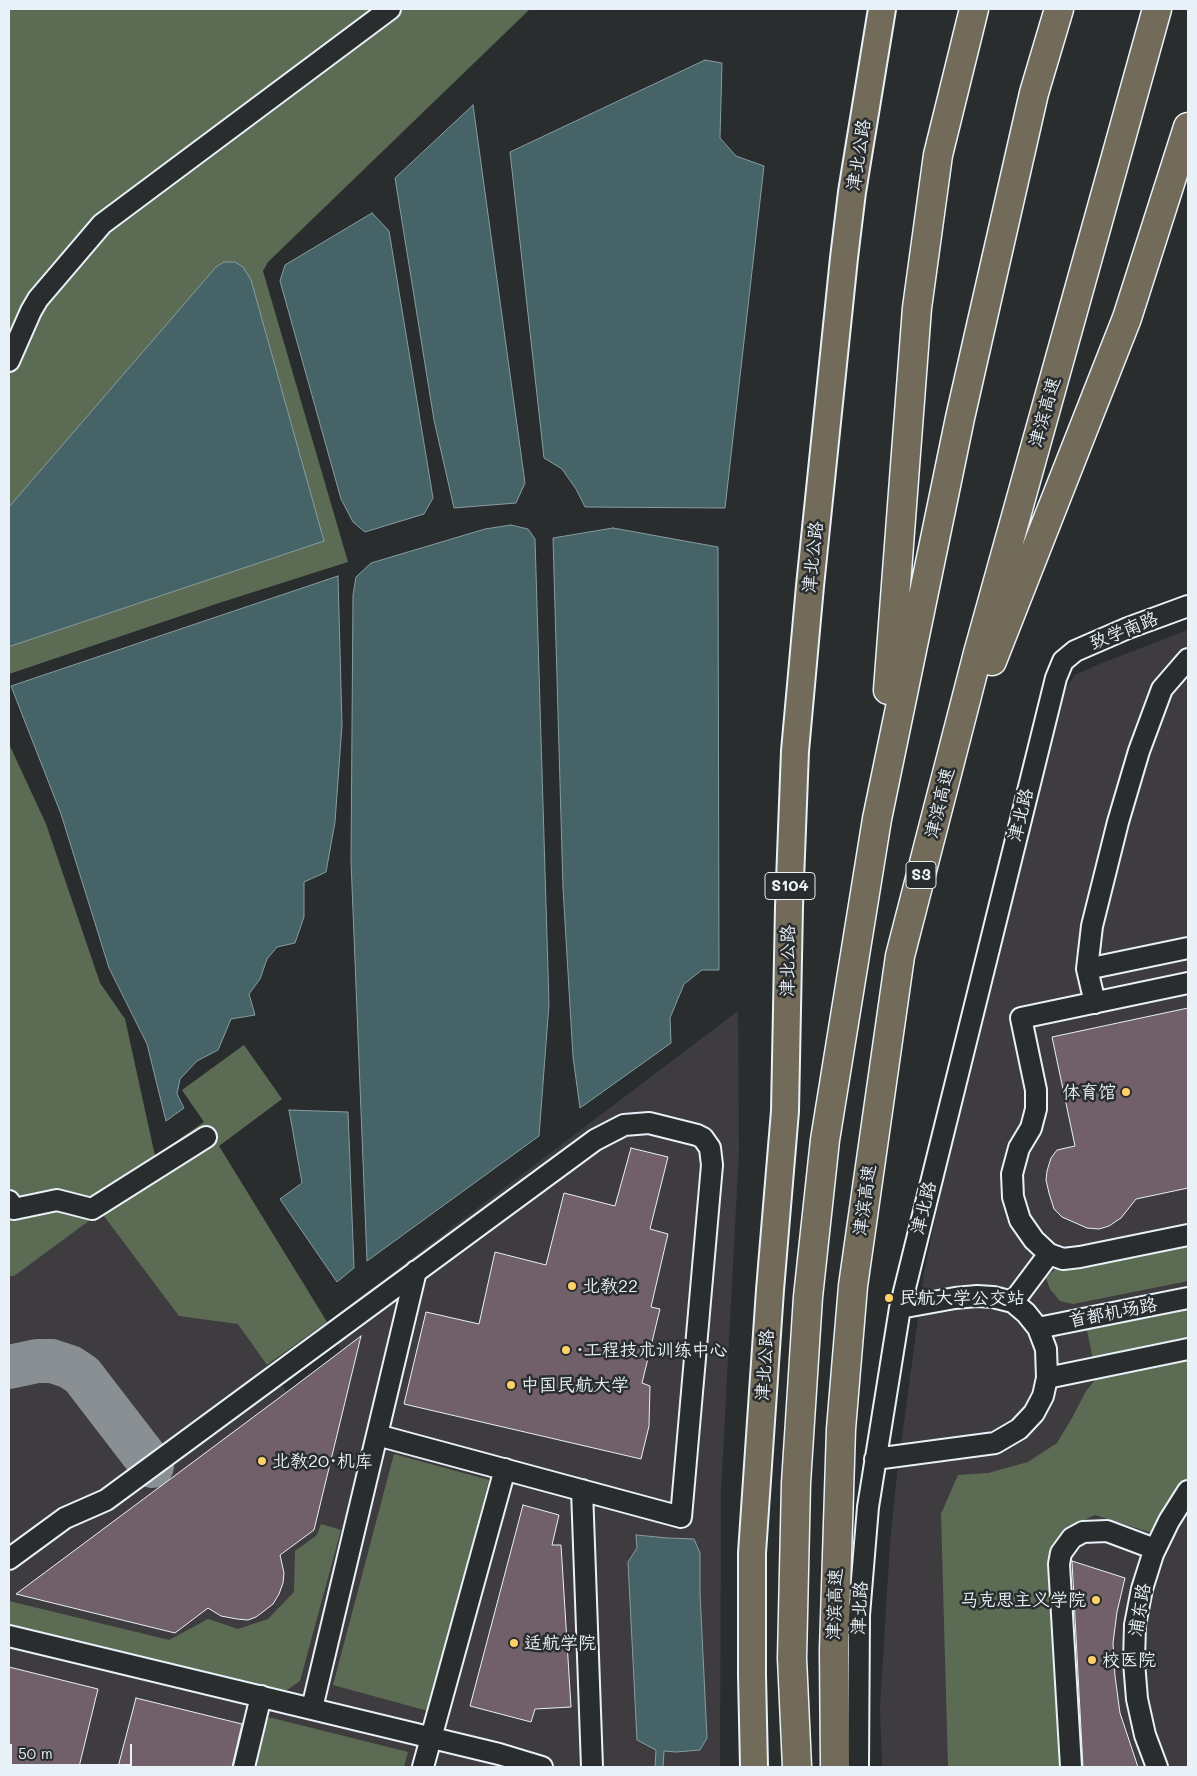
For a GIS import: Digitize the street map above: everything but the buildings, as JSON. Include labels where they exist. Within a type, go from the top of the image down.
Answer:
[{"type":"highway","points":[[877,819],[917,308],[938,155],[974,9]]},
{"type":"highway","points":[[797,1767],[792,1658],[796,1483],[808,1297],[825,1140],[877,819],[960,418],[1034,93],[1059,9]]},
{"type":"highway","name":"津滨高速","points":[[835,1767],[834,1650],[840,1438],[853,1286],[900,956],[980,643],[1157,9]]},
{"type":"highway","points":[[944,786],[1127,318],[1188,127]]},
{"type":"main road","name":"津北公路","points":[[754,1767],[752,1675],[753,1544],[770,1290],[786,1111],[789,916],[795,751],[844,258],[854,182],[882,9]]},
{"type":"main road","name":"津北公路","points":[[763,1767],[763,1532],[779,1295],[794,1122],[806,748],[820,584],[855,243],[892,9]]},
{"type":"street","points":[[9,362],[30,311],[38,299],[102,224],[390,9]]},
{"type":"street","name":"致学南路","points":[[1063,661],[1076,652],[1128,628],[1188,606]]},
{"type":"street","points":[[1095,1003],[1087,969],[1092,926],[1118,822],[1139,751],[1162,689],[1188,659]]},
{"type":"street","name":"津北路","points":[[858,1767],[858,1616],[868,1507],[900,1308],[1046,716],[1063,661]]},
{"type":"street","points":[[1087,969],[1188,948]]},
{"type":"street","points":[[1188,983],[1021,1018],[1036,1090],[1036,1109],[1031,1128],[1019,1148],[1012,1174],[1013,1197],[1020,1220],[1034,1240],[1049,1254],[1062,1259],[1188,1235]]},
{"type":"street","points":[[9,1559],[65,1518],[106,1500],[595,1140],[624,1125],[649,1123],[703,1138],[710,1148],[712,1165],[681,1517],[377,1435]]},
{"type":"street","points":[[9,1201],[14,1209],[57,1200],[92,1209],[206,1137]]},
{"type":"street","points":[[1013,1302],[1049,1254]]},
{"type":"street","points":[[312,1708],[416,1270]]},
{"type":"street","points":[[875,1459],[995,1443],[1019,1429],[1034,1413],[1043,1396],[1047,1378],[1046,1349],[1038,1328],[1026,1313],[1013,1302],[994,1297],[977,1296],[900,1308]]},
{"type":"street","name":"首都机场路","points":[[1038,1328],[1188,1298]]},
{"type":"street","points":[[1047,1378],[1188,1349]]},
{"type":"street","points":[[423,1767],[505,1469]]},
{"type":"street","points":[[582,1490],[592,1767]]},
{"type":"street","name":"浦东路","points":[[1157,1767],[1140,1717],[1136,1690],[1134,1635],[1142,1589],[1155,1549],[1169,1521],[1188,1491]]},
{"type":"street","points":[[1071,1767],[1059,1564],[1061,1553],[1072,1538],[1084,1532],[1107,1531],[1155,1549]]},
{"type":"street","points":[[9,1636],[312,1708],[499,1754],[542,1767]]},
{"type":"street","points":[[244,1767],[261,1696]]},
{"type":"shaded area","points":[[1188,630],[1188,1767],[882,1767],[880,1708],[890,1543],[897,1475],[924,1273],[979,1007],[1060,697],[1075,675]]},
{"type":"shaded area","name":"中国民航大学","points":[[9,744],[46,824],[100,983],[125,1019],[155,1156],[204,1122],[182,1090],[244,1045],[282,1099],[219,1146],[327,1322],[738,1011],[739,1152],[721,1490],[720,1767],[9,1767]],"holes":[[[326,1322],[341,1351],[287,1392],[267,1365]]]},
{"type":"green space","points":[[9,9],[530,9],[268,262],[263,271],[348,562],[219,603],[9,674]]},
{"type":"green space","points":[[9,744],[46,824],[100,983],[125,1019],[155,1156],[204,1122],[182,1090],[244,1045],[282,1099],[219,1146],[327,1322],[267,1365],[238,1324],[179,1316],[101,1212],[14,1276],[9,1276]]},
{"type":"green space","points":[[1188,1243],[1188,1281],[1073,1304],[1060,1301],[1050,1289],[1046,1278],[1055,1269]]},
{"type":"green space","points":[[1188,1304],[1188,1339],[1093,1360],[1086,1325]]},
{"type":"green space","points":[[1188,1359],[1188,1478],[1152,1533],[1095,1515],[1071,1526],[1051,1551],[1063,1767],[948,1767],[941,1514],[958,1475],[988,1473],[1028,1462],[1057,1443],[1086,1391],[1097,1378]]},
{"type":"green space","points":[[394,1454],[489,1480],[428,1711],[333,1685]]},
{"type":"green space","points":[[321,1524],[341,1530],[300,1681],[281,1694],[9,1626],[9,1601],[169,1640],[208,1619],[238,1629],[268,1619],[294,1592],[295,1551],[317,1535]]},
{"type":"green space","points":[[264,1716],[408,1752],[404,1767],[251,1767]]},
{"type":"water","points":[[705,60],[722,63],[720,138],[736,156],[764,166],[725,508],[585,507],[576,489],[562,469],[544,458],[510,152]]},
{"type":"water","points":[[473,105],[525,483],[516,503],[454,508],[434,420],[395,178]]},
{"type":"water","points":[[372,213],[389,231],[433,498],[424,514],[365,532],[353,522],[341,499],[280,281],[285,265]]},
{"type":"water","points":[[224,262],[235,262],[243,267],[251,280],[324,541],[9,646],[9,507],[216,267]]},
{"type":"water","points":[[511,525],[528,529],[535,539],[549,1004],[539,1136],[367,1261],[351,861],[353,595],[356,577],[371,563],[485,529]]},
{"type":"water","points":[[613,528],[718,547],[719,970],[702,970],[684,984],[670,1018],[671,1043],[580,1108],[573,1057],[563,888],[553,538]]},
{"type":"water","points":[[338,576],[342,725],[335,822],[326,872],[304,882],[304,917],[295,943],[277,947],[267,959],[260,979],[249,994],[255,1015],[231,1019],[218,1050],[197,1061],[180,1079],[177,1094],[184,1108],[166,1121],[147,1044],[109,968],[61,814],[11,686]]},
{"type":"water","points":[[289,1110],[348,1112],[354,1268],[337,1282],[280,1199],[302,1183]]},
{"type":"water","points":[[636,1535],[694,1539],[700,1553],[700,1593],[707,1738],[700,1750],[664,1751],[663,1767],[655,1767],[656,1750],[637,1740],[628,1562],[637,1548]]},
{"type":"taxiway","points":[[9,1367],[37,1361],[52,1361],[70,1367],[82,1375],[152,1466]]},
{"type":"place","name":"体育馆","points":[[1126,1092]]},
{"type":"place","name":"北教22","points":[[572,1286]]},
{"type":"place","name":"民航大学公交站","points":[[889,1298]]},
{"type":"place","name":"·工程技术训练中心","points":[[566,1350]]},
{"type":"place","name":"中国民航大学","points":[[511,1385]]},
{"type":"place","name":"北教20·机库","points":[[262,1461]]},
{"type":"place","name":"马克思主义学院","points":[[1096,1600]]},
{"type":"place","name":"适航学院","points":[[514,1643]]},
{"type":"place","name":"校医院","points":[[1092,1660]]}]
